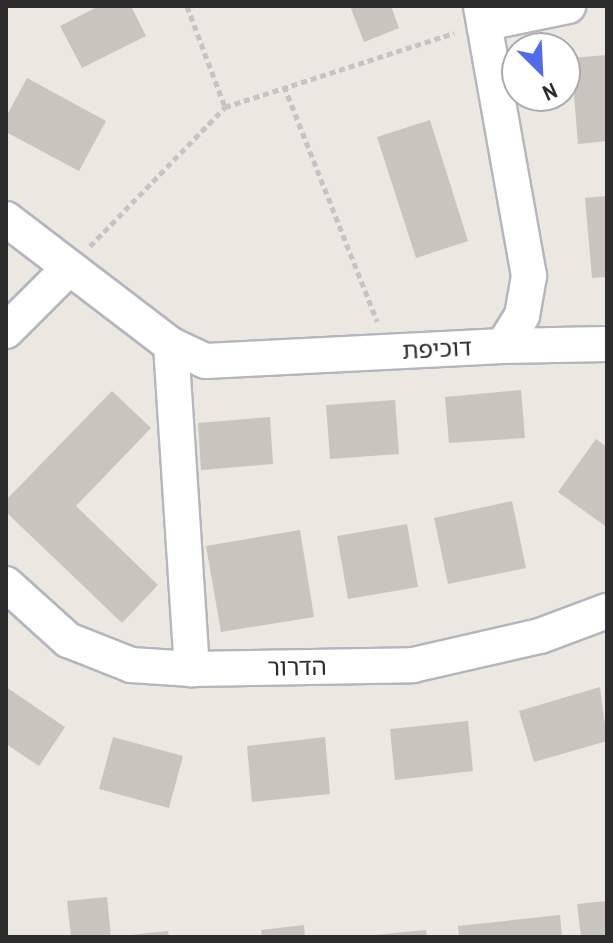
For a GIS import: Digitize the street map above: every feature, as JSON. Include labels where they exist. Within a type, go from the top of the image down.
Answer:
[{"type":"street","points":[[484,14],[568,6]]},
{"type":"street","name":"דוכיפת","points":[[6,219],[67,270],[171,345],[206,361],[242,363],[503,346],[522,316],[529,276],[484,14]]},
{"type":"street","points":[[6,331],[67,270]]},
{"type":"street","points":[[503,346],[607,344]]},
{"type":"street","points":[[171,345],[192,669]]},
{"type":"street","name":"הדרור","points":[[6,584],[68,640],[131,665],[192,669],[413,665],[540,636],[607,611]]},
{"type":"path","points":[[187,6],[225,107]]},
{"type":"path","points":[[67,270],[225,107],[484,14]]},
{"type":"path","points":[[284,86],[337,209],[388,352]]},
{"type":"building","points":[[99,6],[131,6],[146,36],[82,68],[60,26]]},
{"type":"building","points":[[350,6],[391,6],[399,28],[364,42]]},
{"type":"building","points":[[607,55],[607,141],[578,144],[575,112],[581,112],[581,57]]},
{"type":"building","points":[[27,78],[106,121],[79,171],[6,132],[6,117]]},
{"type":"building","points":[[430,120],[468,241],[416,258],[377,137]]},
{"type":"building","points":[[607,196],[607,277],[592,278],[585,198]]},
{"type":"building","points":[[521,390],[525,438],[449,443],[445,397]]},
{"type":"building","points":[[112,391],[151,428],[76,506],[158,585],[122,623],[6,512],[6,500]]},
{"type":"building","points":[[395,400],[399,454],[330,459],[326,405]]},
{"type":"building","points":[[270,417],[273,464],[201,470],[198,423]]},
{"type":"building","points":[[596,439],[607,447],[605,526],[558,492]]},
{"type":"building","points":[[512,501],[526,568],[448,584],[434,518]]},
{"type":"building","points":[[407,524],[418,587],[348,599],[337,536]]},
{"type":"building","points":[[300,530],[314,617],[221,632],[206,546]]},
{"type":"building","points":[[6,687],[65,727],[39,766],[6,744]]},
{"type":"building","points":[[600,687],[607,741],[534,762],[519,711]]},
{"type":"building","points":[[468,721],[473,771],[395,780],[390,729]]},
{"type":"building","points":[[113,737],[183,756],[169,808],[99,789]]},
{"type":"building","points":[[325,737],[330,794],[252,802],[247,746]]},
{"type":"building","points":[[107,897],[111,937],[71,937],[67,901]]},
{"type":"building","points":[[607,901],[607,937],[581,937],[577,904]]},
{"type":"building","points":[[560,915],[562,937],[459,937],[458,926]]},
{"type":"building","points":[[304,925],[305,937],[262,937],[261,930]]},
{"type":"building","points":[[426,930],[427,937],[374,935]]},
{"type":"building","points":[[168,931],[169,937],[129,937],[129,935]]}]
